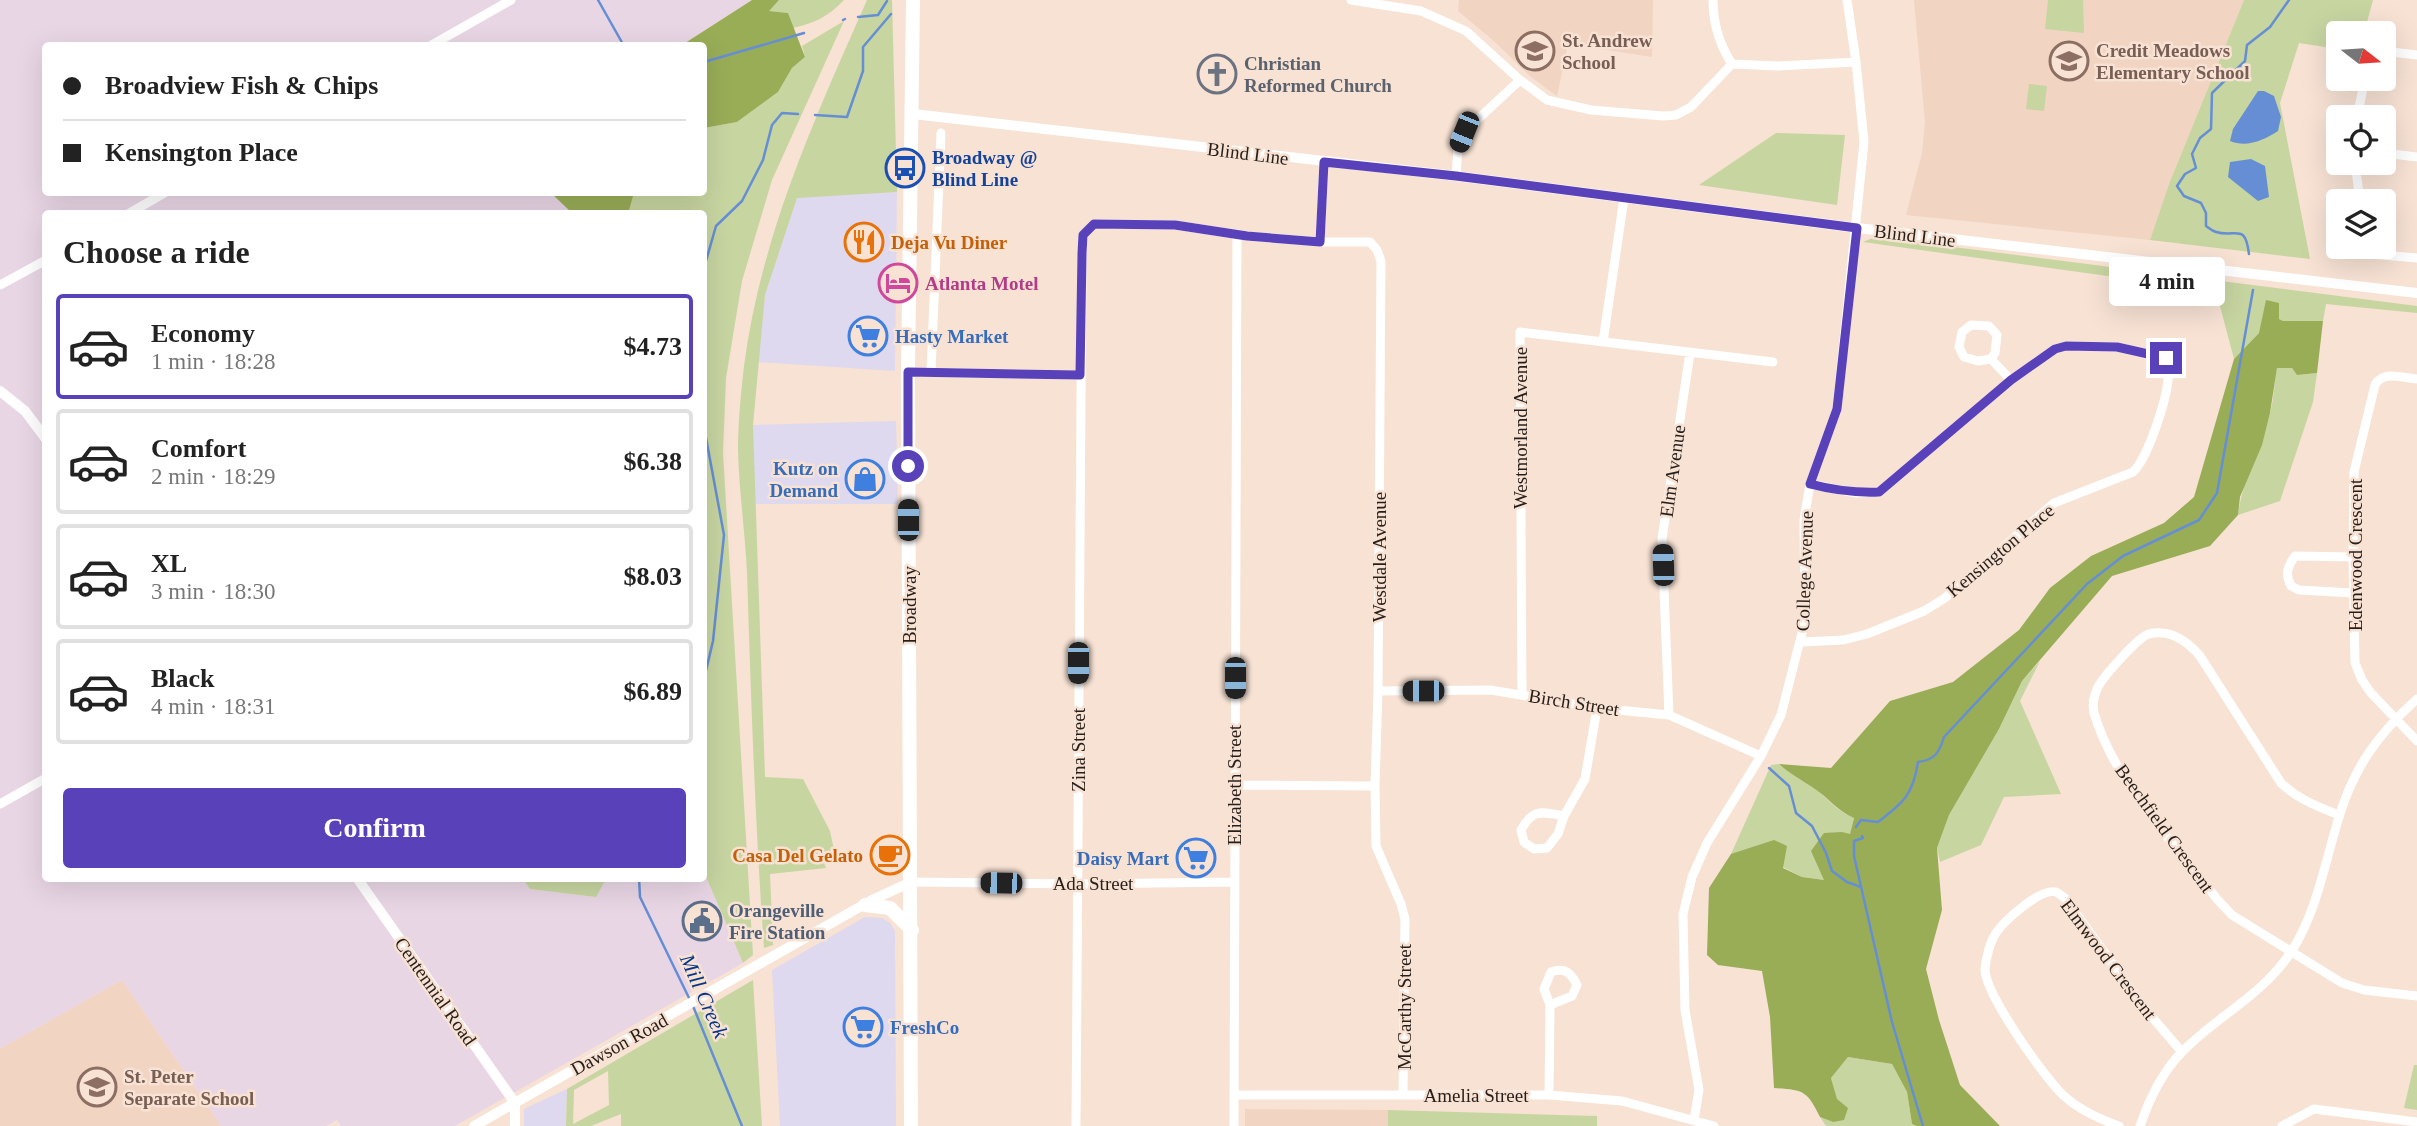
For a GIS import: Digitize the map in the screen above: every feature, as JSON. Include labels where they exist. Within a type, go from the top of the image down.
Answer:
[{"type":"main road","name":"Broadway","points":[[911,1126],[908,372],[914,0]]},
{"type":"main road","points":[[865,905],[890,908],[912,930]]},
{"type":"street","points":[[437,42],[511,0]]},
{"type":"street","points":[[1351,0],[1422,11],[1466,31],[1520,80],[1547,100],[1567,106],[1623,114],[1676,116],[1691,107],[1732,64],[1777,66],[1856,62]]},
{"type":"street","points":[[1713,0],[1713,21],[1732,64]]},
{"type":"street","name":"College Avenue","points":[[1694,1120],[1699,1090],[1685,1010],[1683,914],[1692,877],[1707,843],[1761,756],[1782,715],[1805,621],[1804,520],[1810,484],[1837,409],[1864,142],[1847,0]]},
{"type":"street","points":[[2396,52],[2417,55]]},
{"type":"street","points":[[1456,176],[1458,148],[1464,132],[1520,80]]},
{"type":"street","name":"Blind Line","points":[[913,114],[1456,176],[1857,228],[2417,293]]},
{"type":"street","points":[[931,372],[941,132]]},
{"type":"street","points":[[2396,154],[2417,157]]},
{"type":"street","points":[[1320,242],[1324,162]]},
{"type":"street","points":[[135,210],[159,196]]},
{"type":"street","points":[[1603,342],[1624,198]]},
{"type":"street","name":"Zina Street","points":[[1076,1126],[1083,235],[1094,224],[1175,225],[1320,242]]},
{"type":"street","name":"Elizabeth Street","points":[[1234,1126],[1237,234]]},
{"type":"street","name":"Westdale Avenue","points":[[1320,242],[1370,242],[1381,261],[1376,846],[1405,919]]},
{"type":"street","points":[[2396,255],[2417,258]]},
{"type":"street","points":[[0,285],[42,262]]},
{"type":"street","points":[[1971,325],[1989,326],[1997,335],[1992,359],[1978,361],[1964,358],[1959,347],[1962,332],[1971,325]]},
{"type":"street","name":"Westmorland Avenue","points":[[1522,694],[1520,332],[1773,362]]},
{"type":"street","name":"Kensington Place","points":[[1802,642],[1843,640],[1867,634],[1924,611],[1945,598],[2054,503],[2133,472],[2139,466],[2154,432],[2168,379],[2166,358],[2117,347],[2066,346],[2055,349],[2011,380],[1879,492],[1856,493],[1810,484]]},
{"type":"street","name":"Elm Avenue","points":[[1669,715],[1662,539],[1690,353]]},
{"type":"street","points":[[1992,359],[2011,380]]},
{"type":"street","points":[[908,372],[1080,375]]},
{"type":"street","name":"Edenwood Crescent","points":[[2417,379],[2386,375],[2375,385],[2354,472],[2353,556],[2355,663],[2362,680],[2394,719],[2417,741]]},
{"type":"street","points":[[0,391],[25,411],[42,434]]},
{"type":"street","points":[[2353,556],[2295,556],[2287,566],[2291,586],[2299,590],[2353,593]]},
{"type":"street","name":"Beechfield Crescent","points":[[2339,815],[2309,804],[2281,783],[2200,656],[2191,645],[2178,637],[2159,633],[2143,636],[2099,685],[2093,710],[2125,777],[2232,915],[2342,983],[2364,990],[2417,996]]},
{"type":"street","name":"Birch Street","points":[[1378,691],[1491,690],[1597,708],[1669,715],[1761,756]]},
{"type":"street","points":[[2140,1126],[2159,1084],[2182,1052],[2269,980],[2291,952],[2314,903],[2339,815],[2357,772],[2373,743],[2394,719],[2417,699]]},
{"type":"street","points":[[1564,816],[1541,811],[1528,817],[1521,830],[1524,842],[1534,849],[1548,848],[1558,834],[1564,816],[1585,779],[1597,708]]},
{"type":"street","points":[[0,804],[42,780]]},
{"type":"street","points":[[1234,785],[1375,786]]},
{"type":"street","name":"Centennial Road","points":[[360,882],[515,1103]]},
{"type":"street","name":"Ada Street","points":[[911,882],[1234,882]]},
{"type":"street","name":"Dawson Road","points":[[474,1126],[702,996],[911,882]]},
{"type":"street","name":"Elmwood Crescent","points":[[2119,1126],[2090,1114],[2062,1095],[2000,1009],[1985,970],[1995,935],[2007,919],[2048,892],[2057,892],[2065,898],[2145,1009],[2182,1052]]},
{"type":"street","name":"McCarthy Street","points":[[1403,1095],[1405,919]]},
{"type":"street","points":[[1549,1095],[1550,1005]]},
{"type":"street","name":"Amelia Street","points":[[1234,1095],[1549,1095],[1622,1101],[1714,1126]]},
{"type":"street","points":[[515,1103],[515,1126]]},
{"type":"street","points":[[2282,1126],[2314,1109],[2417,1122]]},
{"type":"shaded area","points":[[0,0],[752,0],[687,42],[42,42],[42,196],[555,196],[569,210],[42,210],[42,882],[526,882],[530,889],[595,897],[604,882],[707,882],[707,879],[743,963],[455,1126],[341,1126],[337,1120],[326,1126],[221,1126],[122,980],[0,1049]]},
{"type":"shaded area","name":"St. Andrew School","points":[[1459,0],[1653,0],[1652,57],[1568,44],[1557,96],[1531,77],[1458,11]]},
{"type":"shaded area","name":"Credit Meadows Elementary School","points":[[1914,0],[2244,0],[2169,184],[2150,240],[1906,215],[1922,153],[1925,122]]},
{"type":"shaded area","points":[[897,192],[895,371],[758,362],[765,295],[797,197]]},
{"type":"shaded area","points":[[896,421],[898,504],[754,504],[753,425]]},
{"type":"shaded area","points":[[865,917],[882,918],[890,923],[895,931],[896,1126],[780,1126],[772,970]]},
{"type":"shaded area","name":"St. Peter Separate School","points":[[122,980],[221,1126],[0,1126],[0,1049]]},
{"type":"shaded area","points":[[567,1089],[566,1126],[524,1126],[524,1109]]},
{"type":"shaded area","points":[[1245,1109],[1388,1110],[1388,1126],[1245,1126]]},
{"type":"green space","points":[[752,0],[779,0],[769,11],[788,13],[805,57],[792,68],[778,92],[737,122],[707,127],[707,42],[687,42]]},
{"type":"green space","points":[[779,0],[844,0],[821,18],[793,28],[788,13],[768,11]]},
{"type":"green space","points":[[867,0],[892,0],[897,192],[797,198],[765,295],[753,425],[765,777],[803,779],[830,831],[834,850],[820,853],[826,868],[770,874],[773,945],[764,948],[747,572],[738,450],[743,376],[763,271],[792,178]]},
{"type":"green space","points":[[2048,0],[2083,0],[2084,33],[2045,29]]},
{"type":"green space","points":[[2244,0],[2373,0],[2367,21],[2326,21],[2326,47],[2299,43],[2280,103],[2310,259],[2150,240],[2169,184]]},
{"type":"green space","points":[[844,21],[772,180],[742,281],[726,378],[723,453],[753,955],[743,963],[707,879],[707,210],[629,210],[633,196],[707,196],[707,127],[737,122],[778,92],[792,68],[805,57],[802,46]]},
{"type":"green space","points":[[2029,84],[2047,86],[2044,111],[2026,109]]},
{"type":"green space","points":[[1776,133],[1845,135],[1837,205],[1699,185]]},
{"type":"green space","points":[[554,196],[633,196],[629,210],[569,210]]},
{"type":"green space","points":[[1875,237],[2417,306],[2417,313],[2326,304],[2323,321],[2279,319],[2259,333],[2234,359],[2216,291],[1863,242]]},
{"type":"green space","points":[[2266,300],[2279,303],[2279,319],[2283,321],[2323,321],[2317,373],[2297,375],[2292,368],[2277,368],[2262,445],[2240,497],[2238,515],[2210,546],[2112,576],[2022,681],[1999,729],[1949,815],[1937,848],[1942,910],[1926,969],[1960,1085],[2000,1126],[1912,1124],[1907,1092],[1892,1064],[1848,1057],[1831,1078],[1837,1099],[1848,1108],[1844,1120],[1833,1122],[1820,1117],[1803,1093],[1774,1088],[1770,1017],[1762,971],[1718,965],[1707,955],[1709,888],[1731,854],[1774,840],[1787,846],[1783,868],[1802,877],[1824,880],[1811,851],[1824,833],[1850,834],[1854,818],[1779,764],[1831,768],[1890,701],[1953,682],[2019,630],[2050,588],[2091,556],[2164,523],[2194,497],[2234,359],[2259,333]]},
{"type":"green space","points":[[2277,368],[2292,368],[2297,375],[2317,373],[2313,402],[2280,501],[2238,515],[2243,490],[2271,411]]},
{"type":"green space","points":[[2040,661],[2020,701],[2061,794],[2004,797],[1981,845],[1940,862],[1937,848],[1949,815],[1999,729],[2022,681]]},
{"type":"green space","points":[[1779,764],[1818,791],[1842,812],[1854,817],[1850,835],[1824,880],[1802,877],[1783,867],[1731,854],[1771,765]]},
{"type":"green space","points":[[525,882],[604,882],[596,897],[530,889]]},
{"type":"green space","points":[[753,980],[762,1126],[621,1126],[621,1114],[591,1126],[566,1126],[567,1089]],"holes":[[[608,1071],[609,1105],[573,1124],[574,1090]]]},
{"type":"green space","points":[[1848,1057],[1892,1064],[1907,1092],[1912,1124],[1917,1126],[1826,1126],[1820,1117],[1833,1122],[1837,1100],[1831,1078]]},
{"type":"green space","points":[[2414,1065],[2417,1065],[2417,1110],[2404,1108]]},
{"type":"green space","points":[[1388,1110],[1597,1116],[1597,1126],[1388,1126]]},
{"type":"water","points":[[2258,91],[2274,96],[2281,117],[2278,131],[2249,143],[2230,141],[2233,129]]},
{"type":"water","points":[[2251,159],[2265,166],[2269,197],[2258,201],[2228,177],[2230,162]]},
{"type":"waterway","points":[[598,0],[622,42]]},
{"type":"waterway","points":[[2249,254],[2242,235],[2216,232],[2206,226],[2206,213],[2201,203],[2184,196],[2177,186],[2185,174],[2196,168],[2192,154],[2200,138],[2211,129],[2212,93],[2245,61],[2247,45],[2270,27],[2289,0]]},
{"type":"waterway","points":[[858,17],[878,15],[887,1]]},
{"type":"waterway","name":"Mill Creek","points":[[815,115],[847,117],[863,71],[863,47],[891,14]]},
{"type":"waterway","points":[[707,61],[804,33]]},
{"type":"waterway","name":"Mill Creek","points":[[707,258],[716,226],[742,201],[763,160],[772,125],[782,113],[798,114]]},
{"type":"waterway","points":[[1856,827],[1861,820],[1878,822],[1900,803],[1910,790],[1918,762],[1929,760],[1936,755],[1944,737],[2087,584],[2123,556],[2199,520],[2217,493],[2253,290]]},
{"type":"waterway","name":"Mill Creek","points":[[707,443],[724,535],[713,641],[707,666]]},
{"type":"waterway","points":[[1769,768],[1789,786],[1796,813],[1812,826],[1832,871],[1847,882],[1861,887]]},
{"type":"waterway","points":[[1862,836],[1863,838],[1854,841],[1854,856],[1892,1022],[1923,1126]]},
{"type":"waterway","name":"Mill Creek","points":[[639,882],[640,897],[690,1000]]},
{"type":"waterway","name":"Mill Creek","points":[[693,1006],[742,1126]]},
{"type":"place","name":"St. Andrew School","points":[[1535,51]]},
{"type":"place","name":"Credit Meadows Elementary School","points":[[2069,61]]},
{"type":"place","name":"Christian Reformed Church","points":[[1217,74]]},
{"type":"place","name":"Broadway @ Blind Line","points":[[905,168]]},
{"type":"place","name":"Deja Vu Diner","points":[[864,242]]},
{"type":"place","name":"Atlanta Motel","points":[[898,283]]},
{"type":"place","name":"Hasty Market","points":[[868,336]]},
{"type":"place","name":"Kutz on Demand","points":[[865,479]]},
{"type":"place","name":"Casa Del Gelato","points":[[890,855]]},
{"type":"place","name":"Daisy Mart","points":[[1196,858]]},
{"type":"place","name":"Orangeville Fire Station","points":[[702,921]]},
{"type":"place","name":"FreshCo","points":[[863,1027]]},
{"type":"place","name":"St. Peter Separate School","points":[[97,1087]]},
{"type":"route","points":[[908,466],[908,372],[1080,375],[1083,235],[1094,224],[1175,225],[1247,236],[1320,242],[1324,162],[1456,176],[1857,228],[1837,409],[1810,484],[1823,488],[1856,493],[1879,492],[2011,380],[2055,349],[2066,346],[2117,347],[2166,358]]}]
